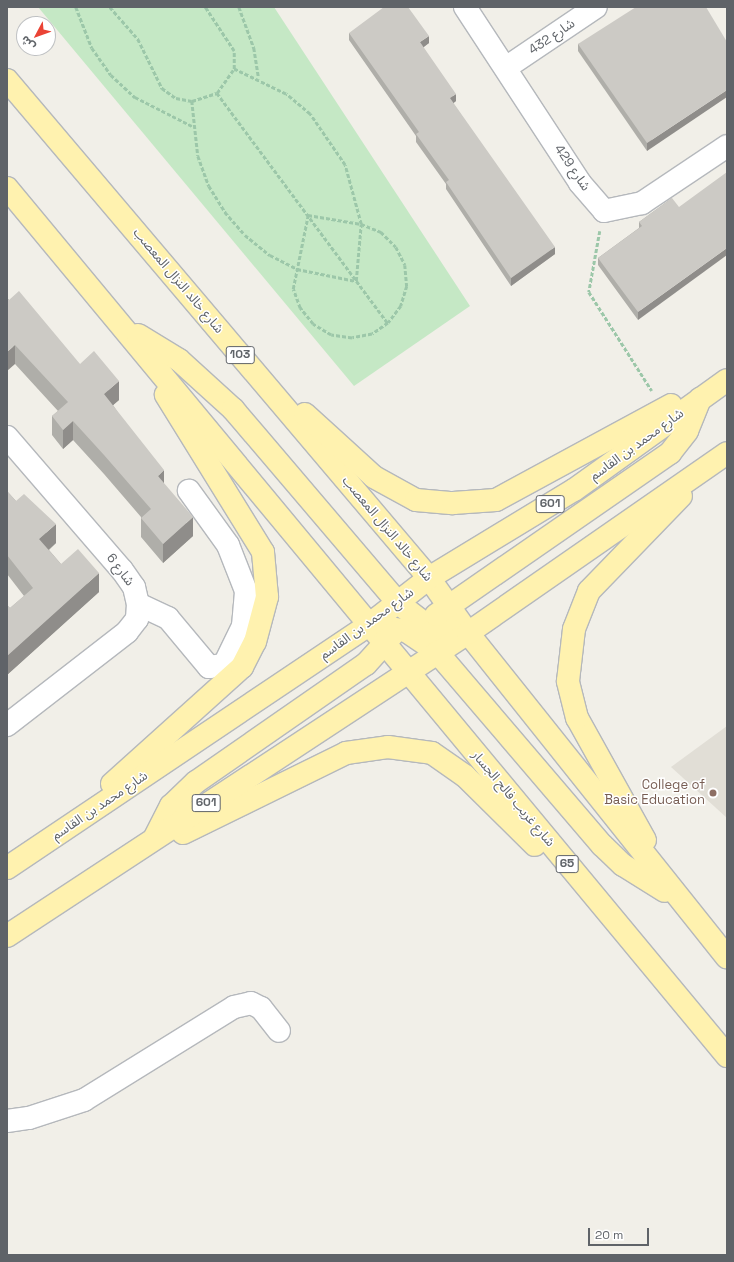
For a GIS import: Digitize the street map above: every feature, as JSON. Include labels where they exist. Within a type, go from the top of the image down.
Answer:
[{"type":"main road","name":"شارع خالد النزال المعصب","points":[[7,80],[429,578],[448,607],[468,633]]},
{"type":"main road","points":[[7,188],[370,624],[397,621],[422,631],[449,634],[468,633],[679,900],[727,957]]},
{"type":"main road","points":[[125,328],[179,360],[233,409],[397,621],[407,671]]},
{"type":"main road","points":[[46,843],[242,667],[255,642],[267,597],[263,552],[125,328]]},
{"type":"main road","points":[[238,352],[374,477],[416,500],[453,504],[496,500],[727,376]]},
{"type":"main road","name":"شارع محمد بن القاسم","points":[[7,868],[370,624],[397,621],[429,578],[574,490],[727,380]]},
{"type":"main road","points":[[407,671],[422,631],[448,607],[670,453],[687,432],[700,399]]},
{"type":"main road","points":[[679,900],[577,718],[568,681],[574,629],[589,590],[723,456]]},
{"type":"main road","name":"601","points":[[7,936],[407,671],[468,633],[723,456]]},
{"type":"main road","points":[[155,838],[171,806],[196,782],[366,664],[397,621]]},
{"type":"main road","points":[[422,631],[437,652],[602,845],[624,865],[679,900]]},
{"type":"main road","name":"شارع غريب فالح الجسار","points":[[407,671],[727,1056]]},
{"type":"main road","points":[[102,872],[346,753],[388,747],[432,754],[465,776],[625,933]]},
{"type":"street","name":"شارع 429","points":[[465,7],[507,67],[580,183],[604,211]]},
{"type":"street","name":"شارع 432","points":[[507,67],[596,7]]},
{"type":"street","points":[[604,211],[642,203],[727,146]]},
{"type":"street","name":"شارع 6","points":[[7,437],[122,570],[134,587],[138,604],[137,619],[127,632],[7,725]]},
{"type":"street","points":[[138,604],[157,610],[168,618],[209,666],[224,665],[243,626],[246,591],[228,545],[189,491]]},
{"type":"street","points":[[7,1121],[30,1118],[84,1100],[234,1006],[251,1003],[261,1008],[279,1031]]},
{"type":"path","points":[[76,7],[92,48],[111,75],[135,97],[192,126]]},
{"type":"path","points":[[110,7],[138,39],[162,88],[176,98],[192,102],[218,93],[234,69],[234,51],[205,7]]},
{"type":"path","points":[[239,7],[254,48],[259,78]]},
{"type":"path","points":[[234,69],[259,78],[310,114],[330,138],[345,165],[361,224],[356,281]]},
{"type":"path","points":[[218,93],[388,323]]},
{"type":"path","points":[[192,102],[192,126],[208,186],[225,212],[264,250],[297,269],[356,281]]},
{"type":"path","points":[[604,211],[589,292],[664,409]]},
{"type":"path","points":[[308,215],[361,224],[381,232],[396,247],[405,265],[407,286],[401,306],[388,323],[372,334],[352,338],[331,335],[313,324],[300,308],[293,289],[308,215]]},
{"type":"shaded area","name":"College of Basic Education","points":[[727,726],[727,818],[671,767]]},
{"type":"green space","points":[[38,7],[274,7],[470,306],[354,386],[56,29],[56,16],[46,16]]},
{"type":"building","points":[[384,7],[408,7],[429,36],[420,42],[456,94],[450,98],[555,247],[511,278],[446,182],[449,180],[416,134],[419,132],[349,33]]},
{"type":"building","points":[[636,7],[706,7],[727,42],[727,90],[647,143],[578,44]]},
{"type":"building","points":[[727,172],[727,248],[638,312],[598,258],[642,226],[639,222],[672,198],[679,207]]},
{"type":"building","points":[[19,291],[80,364],[94,351],[119,381],[104,394],[164,470],[158,476],[193,517],[163,544],[141,518],[151,509],[73,421],[63,430],[52,416],[68,402],[15,345],[7,352],[7,298],[9,300]]},
{"type":"building","points":[[7,491],[16,501],[24,494],[56,524],[39,539],[61,564],[78,549],[99,573],[7,656],[7,605],[10,608],[33,588],[7,555]]},
{"type":"place","name":"College of Basic Education","points":[[713,793]]}]
